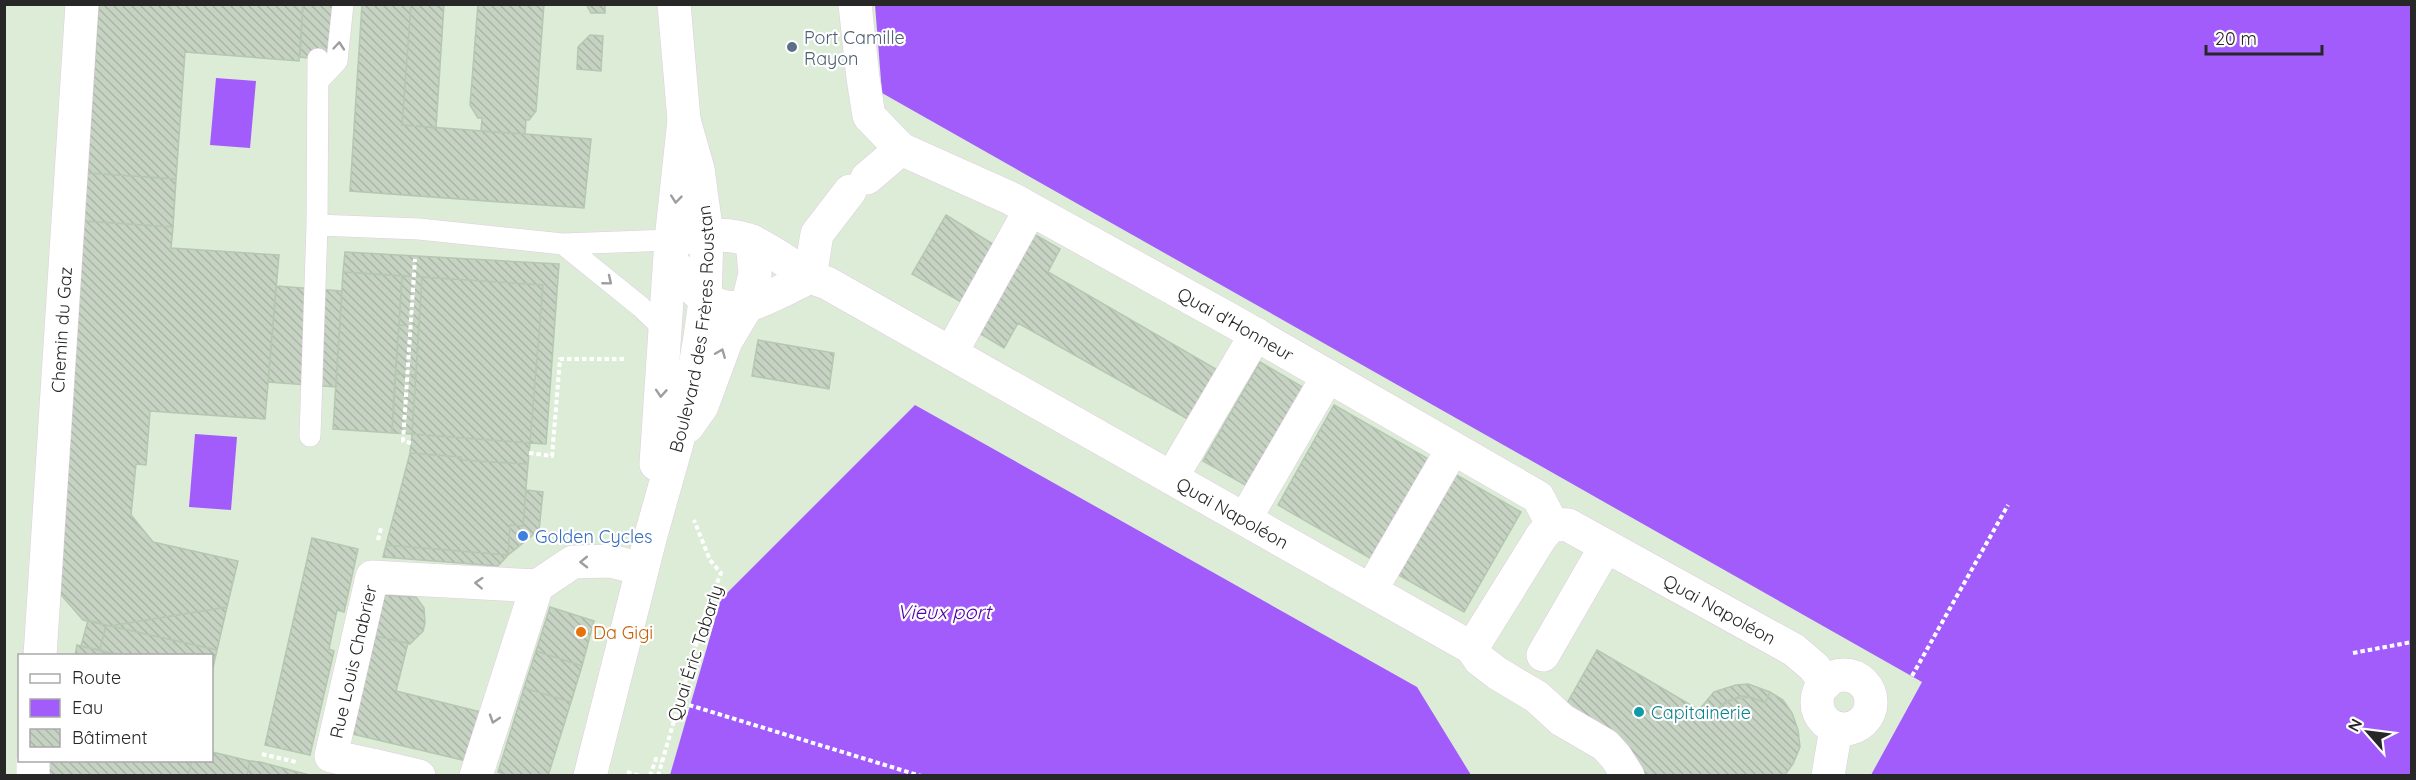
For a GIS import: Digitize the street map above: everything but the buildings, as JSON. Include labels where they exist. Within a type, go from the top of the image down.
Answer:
[{"type":"street","name":"Chemin du Gaz","points":[[40,654],[82,4]]},
{"type":"street","name":"Boulevard des Frères Roustan","points":[[651,535],[671,249],[684,120],[674,4]]},
{"type":"street","points":[[677,443],[702,405],[726,341],[747,306],[755,274],[752,241],[707,235],[671,249],[684,279],[705,301],[722,307],[747,306],[810,277],[817,234],[859,184],[901,149],[869,116],[855,4]]},
{"type":"street","name":"Boulevard des Frères Roustan","points":[[590,776],[642,569],[692,384],[705,301],[707,235],[698,169],[684,120]]},
{"type":"street","name":"Quai d'Honneur","points":[[901,149],[1030,210],[1256,334],[1538,497],[1552,524]]},
{"type":"street","points":[[951,353],[1030,210]]},
{"type":"street","name":"Quai Napoléon","points":[[752,241],[810,277],[827,283],[1472,648],[1480,660],[1497,673],[1537,698],[1562,720],[1605,745],[1628,776]]},
{"type":"street","points":[[1172,477],[1256,334]]},
{"type":"street","points":[[1245,519],[1328,376]]},
{"type":"street","points":[[1371,590],[1453,448]]},
{"type":"street","points":[[1472,648],[1541,537],[1552,524]]},
{"type":"street","name":"Quai Napoléon","points":[[1552,524],[1568,525],[1794,650],[1814,667],[1826,682]]},
{"type":"street","points":[[1543,655],[1606,546]]},
{"type":"street","points":[[476,776],[537,586],[573,562],[611,561],[642,569]]},
{"type":"street","name":"Rue Louis Chabrier","points":[[419,776],[376,771],[331,756],[372,577],[537,586]]},
{"type":"street","points":[[1842,675],[1851,676],[1865,685],[1870,693],[1870,710],[1860,724],[1852,728],[1836,728],[1828,724],[1818,712],[1818,696],[1826,682],[1842,675]]},
{"type":"street","points":[[1828,776],[1836,728]]},
{"type":"lane","points":[[319,80],[338,61],[342,4]]},
{"type":"lane","points":[[310,436],[317,225],[318,58]]},
{"type":"lane","points":[[317,225],[419,229],[563,244],[671,249]]},
{"type":"lane","points":[[563,244],[641,307],[666,331]]},
{"type":"path","points":[[411,443],[403,441],[413,274]]},
{"type":"path","points":[[529,453],[552,456],[560,359],[605,358]]},
{"type":"path","points":[[1912,676],[2008,505]]},
{"type":"path","name":"Quai Éric Tabarly","points":[[658,776],[707,607],[721,573],[710,560],[692,516]]},
{"type":"path","points":[[2353,653],[2412,642]]},
{"type":"path","points":[[690,705],[921,776]]},
{"type":"path","points":[[262,754],[297,762]]},
{"type":"path","points":[[650,776],[656,759],[662,761]]},
{"type":"water","name":"Port Camille Rayon","points":[[875,5],[2411,5],[2411,775],[1871,775],[1922,682],[882,93]]},
{"type":"water","points":[[216,78],[256,81],[250,148],[210,145]]},
{"type":"water","name":"Vieux port","points":[[915,405],[1417,687],[1471,775],[670,775],[721,599]]},
{"type":"water","points":[[195,434],[237,437],[231,510],[189,507]]},
{"type":"place","name":"Port Camille Rayon","points":[[792,47]]},
{"type":"place","name":"Golden Cycles","points":[[523,536]]},
{"type":"place","name":"Da Gigi","points":[[581,632]]},
{"type":"place","name":"Capitainerie","points":[[1639,712]]}]
